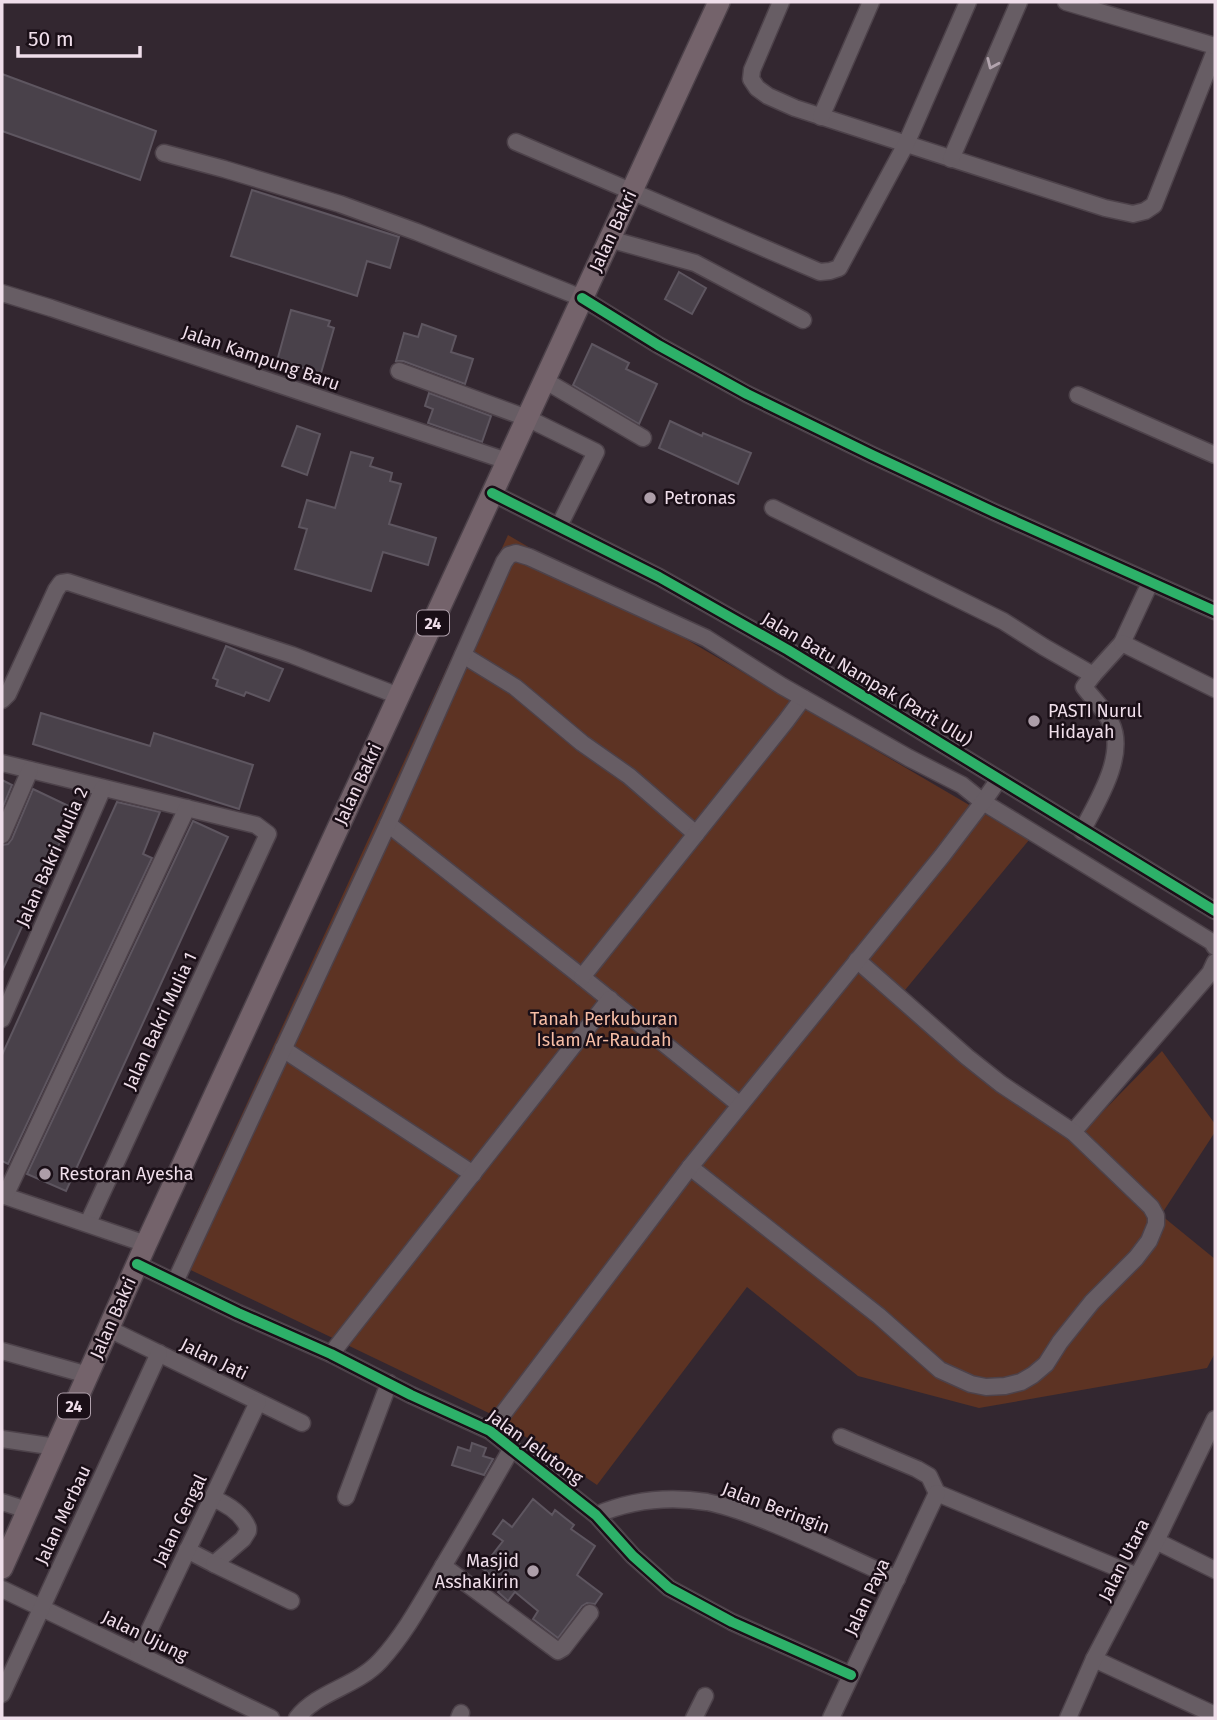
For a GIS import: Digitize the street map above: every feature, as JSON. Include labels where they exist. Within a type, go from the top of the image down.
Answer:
[{"type":"main road","name":"Jalan Bakri","points":[[2,1568],[146,1244],[719,2]]},
{"type":"street","points":[[781,2],[752,69],[751,79],[757,88],[768,96],[821,117],[1105,208],[1133,214],[1145,211],[1154,205],[1215,48],[1066,2]]},
{"type":"street","points":[[821,117],[870,2]]},
{"type":"street","points":[[516,142],[820,272],[830,271],[839,268],[906,144],[968,2]]},
{"type":"street","points":[[951,159],[1019,2]]},
{"type":"street","points":[[164,153],[340,204],[582,298],[658,345],[747,394],[872,455],[1215,611]]},
{"type":"street","points":[[609,239],[695,264],[803,320]]},
{"type":"street","name":"Jalan Kampung Baru","points":[[2,293],[507,461]]},
{"type":"street","points":[[399,371],[527,418],[596,452],[559,526]]},
{"type":"street","points":[[544,380],[643,438]]},
{"type":"street","points":[[1078,396],[1215,455]]},
{"type":"street","name":"Jalan Batu Nampak (Parit Ulu)","points":[[492,493],[659,577],[788,650],[1215,911]]},
{"type":"street","points":[[773,508],[1003,621],[1093,675]]},
{"type":"street","points":[[175,1282],[388,824],[509,555],[516,553],[529,557],[706,638],[782,687],[962,785],[983,802],[1171,916],[1212,942],[1215,947]]},
{"type":"street","points":[[2,700],[8,694],[56,590],[61,583],[68,582],[292,655],[399,696]]},
{"type":"street","points":[[1082,831],[1104,790],[1117,742],[1110,720],[1084,688],[1122,643],[1150,583]]},
{"type":"street","points":[[1122,643],[1215,689]]},
{"type":"street","points":[[463,655],[515,687],[582,743],[629,776],[696,834]]},
{"type":"street","points":[[583,977],[803,698]]},
{"type":"street","points":[[2,763],[187,808],[3,1196],[146,1244]]},
{"type":"street","points":[[2,835],[30,770]]},
{"type":"street","points":[[490,1431],[690,1167],[999,779]]},
{"type":"street","name":"Jalan Bakri Mulia 2","points":[[2,1019],[103,788]]},
{"type":"street","name":"Jalan Bakri Mulia 1","points":[[88,1223],[268,834],[256,824],[187,808]]},
{"type":"street","points":[[388,824],[740,1105]]},
{"type":"street","points":[[690,1167],[879,1316],[940,1370],[971,1384],[986,1387],[1005,1386],[1021,1382],[1033,1375],[1046,1364],[1060,1342],[1093,1302],[1136,1258],[1149,1241],[1156,1224],[1156,1216],[1151,1207],[1073,1132],[967,1057],[857,960]]},
{"type":"street","points":[[1073,1132],[1210,973],[1215,962]]},
{"type":"street","points":[[331,1354],[610,999]]},
{"type":"street","points":[[284,1049],[473,1174]]},
{"type":"street","name":"Jalan Jelutong","points":[[137,1264],[490,1431],[596,1514],[633,1556],[669,1588],[732,1622],[851,1675]]},
{"type":"street","name":"Jalan Jati","points":[[109,1329],[302,1423]]},
{"type":"street","points":[[2,1351],[88,1375]]},
{"type":"street","name":"Jalan Merbau","points":[[2,1694],[159,1353]]},
{"type":"street","points":[[346,1497],[389,1383]]},
{"type":"street","name":"Jalan Cengal","points":[[138,1654],[258,1402]]},
{"type":"street","name":"Jalan Utara","points":[[1068,1718],[1094,1659],[1156,1541],[1215,1419]]},
{"type":"street","points":[[841,1437],[917,1469],[929,1476],[937,1493],[1137,1576]]},
{"type":"street","points":[[2,1439],[56,1447]]},
{"type":"street","points":[[297,1718],[314,1701],[360,1678],[378,1663],[408,1623],[512,1448]]},
{"type":"street","name":"Jalan Paya","points":[[831,1718],[937,1493]]},
{"type":"street","points":[[212,1498],[224,1503],[248,1525],[243,1539],[214,1564]]},
{"type":"street","name":"Jalan Beringin","points":[[596,1514],[616,1507],[655,1500],[689,1500],[724,1506],[786,1529],[897,1579]]},
{"type":"street","points":[[2,1502],[27,1510]]},
{"type":"street","points":[[1156,1541],[1215,1570]]},
{"type":"street","points":[[187,1550],[291,1601]]},
{"type":"street","points":[[443,1566],[558,1651],[564,1648],[590,1613]]},
{"type":"street","name":"Jalan Ujung","points":[[2,1589],[266,1717]]},
{"type":"street","points":[[1094,1659],[1215,1715]]},
{"type":"street","points":[[694,1718],[705,1696]]},
{"type":"green space","name":"Tanah Perkuburan Islam Ar-Raudah","points":[[508,535],[1029,840],[896,1001],[1072,1143],[1162,1051],[1215,1124],[1215,1132],[1161,1215],[1215,1259],[1215,1353],[1207,1368],[979,1408],[858,1376],[747,1287],[597,1485],[493,1415],[174,1262]]},
{"type":"building","points":[[2,74],[156,131],[140,180],[2,131]]},
{"type":"building","points":[[252,190],[399,237],[390,268],[367,261],[357,296],[231,256]]},
{"type":"building","points":[[679,272],[706,288],[692,314],[665,299]]},
{"type":"building","points":[[291,310],[330,321],[328,326],[334,328],[321,373],[277,361]]},
{"type":"building","points":[[422,324],[456,336],[451,352],[473,359],[465,384],[403,361],[396,361],[404,333],[418,337]]},
{"type":"building","points":[[592,344],[629,363],[626,369],[657,384],[639,424],[573,385]]},
{"type":"building","points":[[429,393],[491,416],[482,442],[428,423],[433,409],[425,406]]},
{"type":"building","points":[[670,421],[702,436],[703,433],[751,453],[738,484],[659,448]]},
{"type":"building","points":[[297,426],[320,434],[307,475],[282,466]]},
{"type":"building","points":[[351,452],[373,458],[370,466],[392,473],[390,481],[401,484],[389,524],[436,538],[428,565],[383,552],[371,591],[295,569],[307,529],[299,527],[307,500],[335,508]]},
{"type":"building","points":[[226,646],[283,669],[269,701],[246,692],[244,696],[216,686],[218,680],[213,678]]},
{"type":"building","points":[[41,713],[150,746],[154,733],[253,765],[239,809],[33,744]]},
{"type":"building","points":[[2,780],[12,785],[2,809]]},
{"type":"building","points":[[33,789],[75,809],[2,971],[2,845],[8,844],[12,839]]},
{"type":"building","points":[[117,802],[160,812],[143,854],[152,858],[8,1164],[2,1161],[2,1055]]},
{"type":"building","points":[[193,821],[228,837],[66,1191],[27,1174]]},
{"type":"building","points":[[472,1443],[486,1448],[483,1456],[493,1459],[484,1475],[452,1465],[458,1447],[470,1451]]},
{"type":"building","name":"Masjid Asshakirin","points":[[533,1499],[552,1515],[555,1510],[574,1525],[571,1529],[595,1546],[577,1575],[602,1594],[595,1604],[587,1603],[582,1606],[558,1638],[533,1619],[538,1611],[515,1592],[508,1601],[498,1592],[503,1585],[482,1568],[503,1541],[493,1534],[503,1520],[512,1527]]},
{"type":"cycle path","points":[[582,298],[658,345],[747,394],[994,512],[1215,611]]},
{"type":"cycle path","points":[[492,493],[659,577],[788,650],[1215,911]]},
{"type":"cycle path","points":[[137,1264],[490,1431],[596,1515],[633,1556],[669,1588],[732,1622],[851,1675]]},
{"type":"place","name":"Petronas","points":[[650,498]]},
{"type":"place","name":"PASTI Nurul Hidayah","points":[[1034,721]]},
{"type":"place","name":"Restoran Ayesha","points":[[45,1174]]},
{"type":"place","name":"Masjid Asshakirin","points":[[533,1571]]}]
